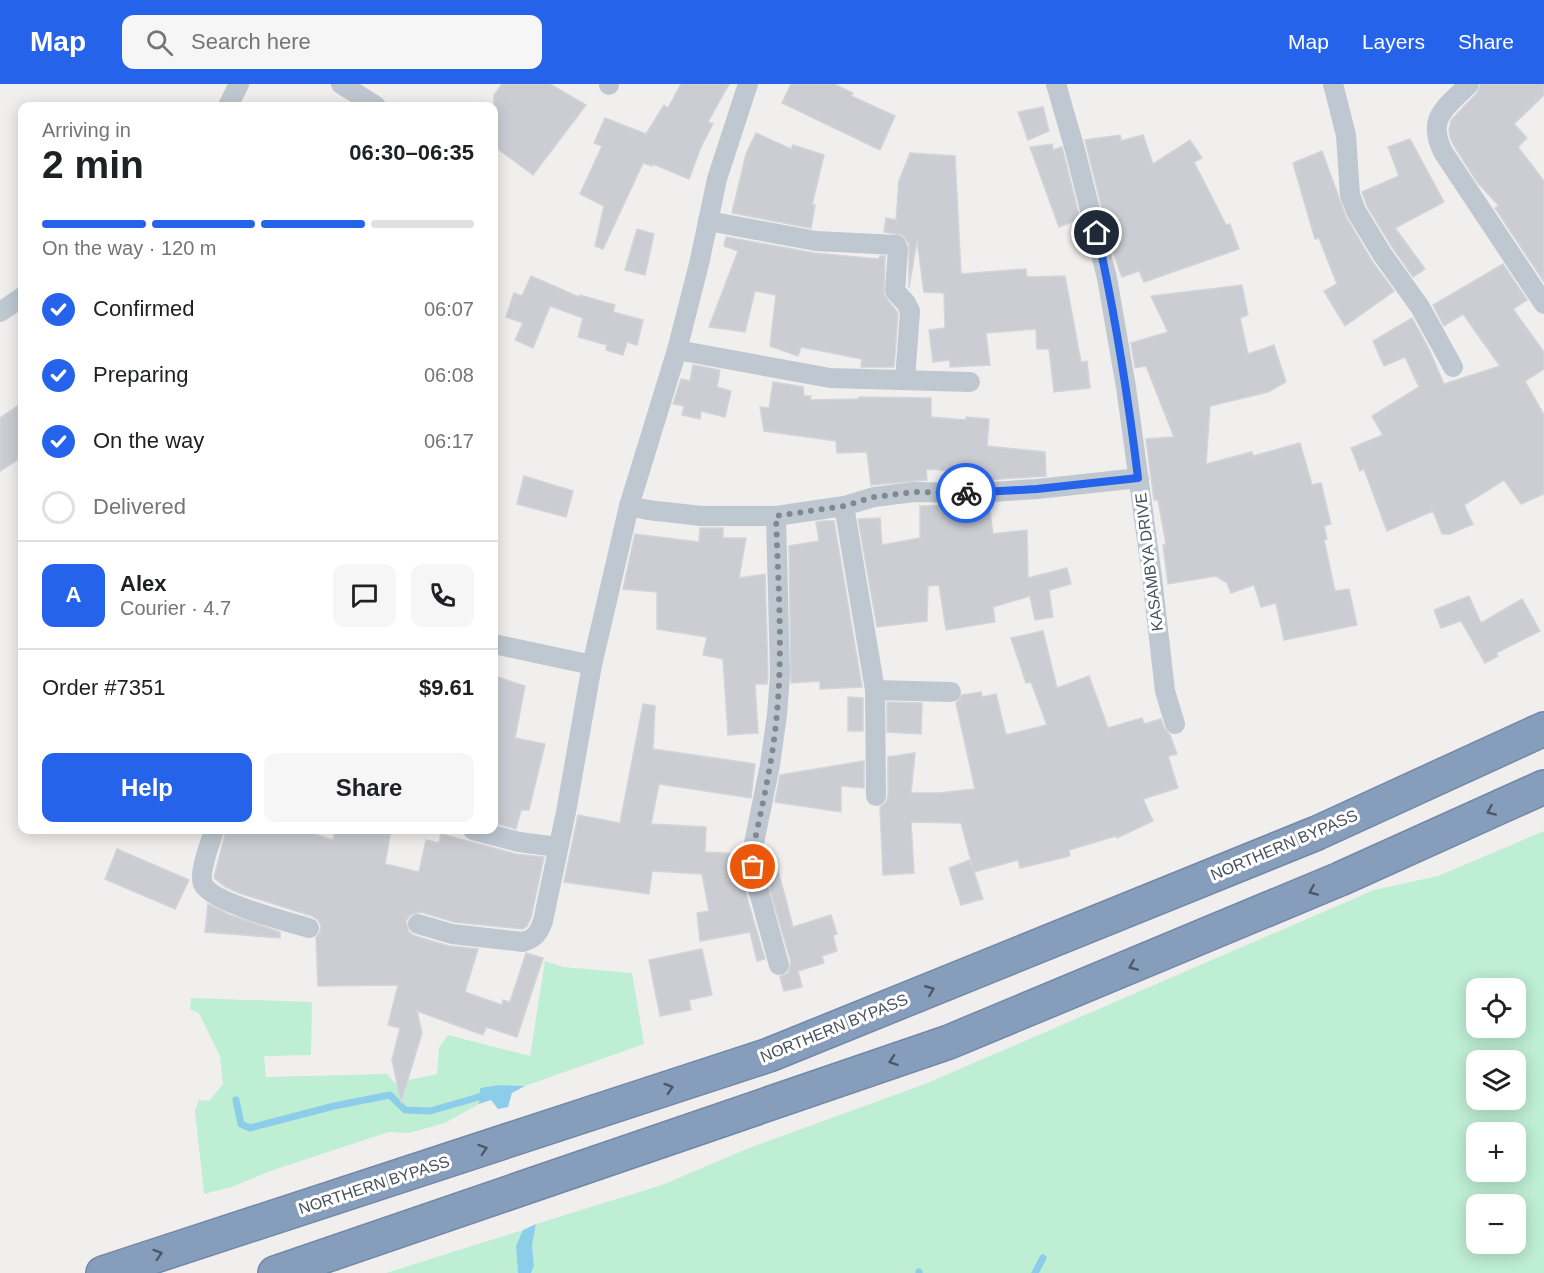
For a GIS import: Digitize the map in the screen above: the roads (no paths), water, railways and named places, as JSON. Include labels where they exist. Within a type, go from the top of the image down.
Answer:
[{"type":"highway","name":"NORTHERN BYPASS","points":[[103,1273],[769,1055],[1317,833],[1544,729]]},
{"type":"highway","points":[[275,1273],[949,1042],[1340,879],[1544,787]]},
{"type":"street","points":[[230,102],[239,84]]},
{"type":"street","points":[[340,84],[369,102]]},
{"type":"street","points":[[418,924],[462,936],[524,942],[533,939],[539,932],[566,812],[592,665],[629,506],[677,350],[717,179],[748,84]]},
{"type":"street","name":"KASAMBYA DRIVE","points":[[1056,84],[1107,278],[1126,387],[1153,586],[1160,661],[1165,691],[1175,724]]},
{"type":"street","points":[[1333,84],[1346,135],[1350,195],[1356,210],[1382,254],[1420,307],[1452,367]]},
{"type":"street","points":[[1469,84],[1441,114],[1435,126],[1436,137],[1443,152],[1544,304]]},
{"type":"street","points":[[708,221],[816,241],[896,245],[898,249],[895,291],[910,310],[905,380]]},
{"type":"street","points":[[0,312],[18,300]]},
{"type":"street","points":[[677,350],[830,378],[970,382]]},
{"type":"street","points":[[629,506],[701,516],[776,516],[844,506],[874,497],[914,492],[976,493],[1138,478]]},
{"type":"street","points":[[844,506],[875,690],[876,796]]},
{"type":"street","points":[[776,516],[780,674],[770,765],[752,853],[754,880],[779,965]]},
{"type":"street","points":[[498,645],[592,665]]},
{"type":"street","points":[[875,690],[951,692]]},
{"type":"street","points":[[213,834],[202,875],[203,885],[232,903],[309,928]]},
{"type":"street","points":[[488,834],[558,847]]},
{"type":"water","points":[[499,1085],[525,1086],[512,1093],[508,1107],[498,1109],[491,1100],[479,1104],[480,1088]]},
{"type":"water","points":[[536,1224],[532,1245],[534,1266],[531,1273],[518,1273],[516,1246],[523,1230]]},
{"type":"waterway","points":[[236,1100],[241,1124],[250,1128],[334,1106],[390,1095],[405,1110],[430,1111],[486,1095]]},
{"type":"waterway","points":[[1035,1273],[1043,1258]]}]
